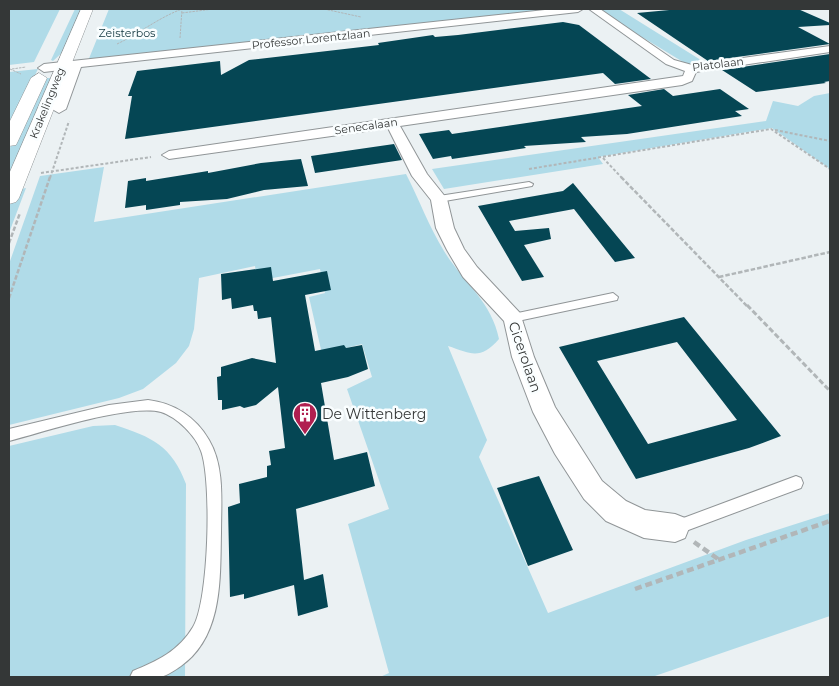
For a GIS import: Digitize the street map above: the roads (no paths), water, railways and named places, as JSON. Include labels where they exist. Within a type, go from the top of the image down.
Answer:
[{"type":"main road","points":[[64,25],[71,9]]},
{"type":"main road","name":"Krakelingweg","points":[[9,198],[69,65],[86,9]]},
{"type":"main road","name":"Krakelingweg","points":[[9,141],[52,49]]},
{"type":"street","name":"Professor Lorentzlaan","points":[[44,68],[578,9]]},
{"type":"street","name":"Platolaan","points":[[594,9],[670,62],[691,69],[830,49]]},
{"type":"street","name":"Krakelingweg","points":[[59,109],[69,65]]},
{"type":"street","name":"Senecalaan","points":[[169,155],[682,81],[688,78],[691,69]]},
{"type":"street","name":"Cicerolaan","points":[[392,123],[420,176],[439,199],[445,228],[456,250],[470,272],[513,318],[523,357],[545,412],[564,446],[593,490],[616,511],[644,524],[675,528]]},
{"type":"lane","points":[[439,199],[528,184]]},
{"type":"lane","points":[[513,318],[613,296]]},
{"type":"lane","points":[[9,435],[132,406],[161,407],[184,420],[205,444],[213,475],[211,575],[204,622],[185,653],[153,672],[139,677]]},
{"type":"lane","points":[[675,528],[796,483]]},
{"type":"place","name":"De Wittenberg","points":[[305,435]]},
{"type":"park label","name":"Zeisterbos","points":[[127,33]]}]
